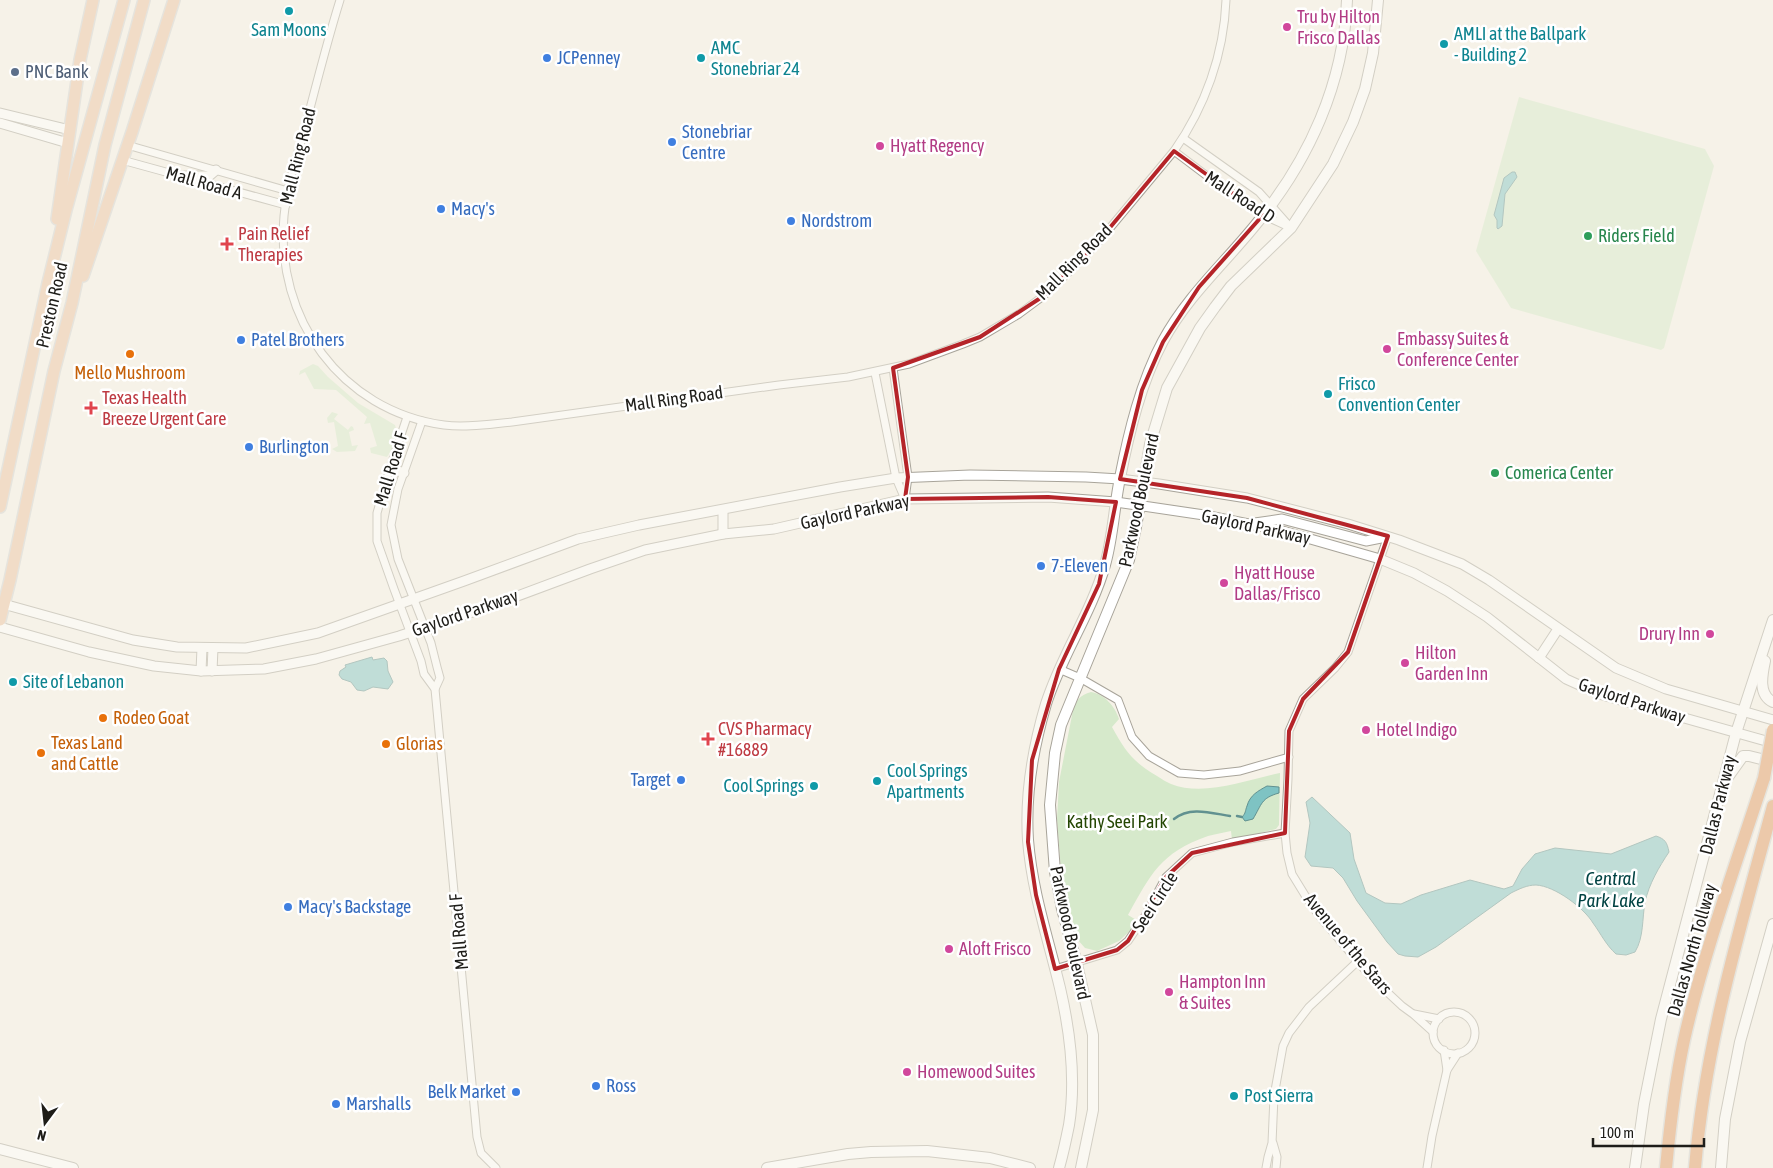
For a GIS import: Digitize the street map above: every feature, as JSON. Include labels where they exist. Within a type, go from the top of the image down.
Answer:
[{"type":"highway","points":[[1763,781],[1773,730]]},
{"type":"highway","name":"Dallas North Tollway","points":[[1666,1168],[1674,1092],[1689,1022],[1712,936],[1773,748]]},
{"type":"highway","points":[[1695,1168],[1702,1099],[1712,1046],[1736,943],[1773,806]]},
{"type":"main road","points":[[44,303],[80,60],[92,0]]},
{"type":"main road","name":"Preston Road","points":[[0,507],[66,210],[124,0]]},
{"type":"main road","name":"Preston Road","points":[[0,620],[54,371],[72,303],[105,146],[144,0]]},
{"type":"main road","points":[[72,303],[84,274],[174,0]]},
{"type":"main road","name":"Parkwood Boulevard","points":[[1059,1168],[1069,1124],[1072,1084],[1061,992],[1036,896],[1028,842],[1027,815],[1032,760],[1047,702],[1059,669],[1099,584],[1113,531],[1120,479],[1142,390],[1163,342],[1199,287],[1263,215],[1304,155],[1326,108],[1339,62],[1346,23],[1347,0]]},
{"type":"main road","name":"Parkwood Boulevard","points":[[1081,1168],[1093,1110],[1093,1035],[1062,909],[1055,872],[1050,805],[1054,753],[1061,725],[1129,560],[1150,444],[1168,388],[1196,335],[1231,286],[1291,228],[1333,164],[1353,122],[1365,89],[1374,52],[1378,0]]},
{"type":"main road","points":[[1772,624],[1762,688],[1766,698],[1773,702]]},
{"type":"main road","name":"Dallas Parkway","points":[[1635,1168],[1644,1104],[1661,1019],[1736,732],[1772,624]]},
{"type":"main road","points":[[1723,785],[1743,756],[1773,762]]},
{"type":"main road","points":[[1721,1168],[1725,1119],[1740,1042],[1773,924]]},
{"type":"main road","points":[[0,1149],[73,1168]]},
{"type":"main road","points":[[767,1168],[791,1166],[848,1154],[927,1151],[990,1158],[1030,1168]]},
{"type":"street","name":"Mall Ring Road","points":[[340,0],[288,191],[284,236],[288,280],[295,305],[310,337],[322,355],[358,391],[382,406],[407,417],[445,425],[460,426],[494,424],[875,373],[934,356],[980,337],[1042,297],[1092,249],[1174,151],[1183,138],[1206,93],[1220,50],[1226,0]]},
{"type":"street","points":[[0,113],[70,130]]},
{"type":"street","points":[[0,123],[68,143]]},
{"type":"street","name":"Mall Road D","points":[[1183,138],[1258,192],[1291,228]]},
{"type":"street","name":"Mall Road A","points":[[127,145],[288,191]]},
{"type":"street","name":"Mall Road D","points":[[1174,151],[1263,215],[1291,228]]},
{"type":"street","name":"Mall Road A","points":[[122,160],[286,205]]},
{"type":"street","points":[[178,176],[209,176],[216,170]]},
{"type":"street","points":[[893,368],[908,477],[905,499]]},
{"type":"street","points":[[875,373],[896,478],[905,499]]},
{"type":"street","name":"Mall Road F","points":[[407,417],[377,513],[377,541],[421,661],[424,674],[435,689]]},
{"type":"street","name":"Mall Road F","points":[[422,421],[398,488],[391,525],[398,560],[431,643],[440,678],[435,689],[477,1137],[481,1153],[496,1168]]},
{"type":"street","points":[[390,468],[404,473]]},
{"type":"street","name":"Gaylord Parkway","points":[[2,604],[133,640],[177,647],[246,648],[318,633],[578,539],[639,525],[805,493],[896,478],[970,475],[1120,479],[1144,481],[1247,498],[1388,536],[1462,564],[1489,580],[1616,668],[1666,689],[1773,720]]},
{"type":"street","name":"Gaylord Parkway","points":[[0,627],[127,662],[201,671],[264,669],[316,659],[410,632],[488,607],[645,550],[723,534],[774,529],[905,499],[1048,497],[1116,502],[1204,515],[1322,542],[1380,559],[1414,573],[1447,591],[1487,617],[1566,679],[1599,694],[1773,743]]},
{"type":"street","points":[[723,510],[723,534]]},
{"type":"street","points":[[1248,524],[1282,519],[1366,541],[1388,536]]},
{"type":"street","name":"Avenue of the Stars","points":[[1388,536],[1348,652],[1335,668],[1303,699],[1289,731],[1285,833],[1292,874],[1311,906],[1370,976],[1402,1006],[1434,1032]]},
{"type":"street","points":[[1539,658],[1558,629]]},
{"type":"street","points":[[201,671],[202,648]]},
{"type":"street","points":[[212,671],[213,648]]},
{"type":"street","points":[[1059,669],[1080,678],[1118,700],[1132,737],[1149,756],[1179,773],[1204,775],[1240,771],[1289,757]]},
{"type":"street","name":"Seei Circle","points":[[1055,969],[1077,964],[1117,950],[1128,941],[1145,916],[1166,877],[1192,853],[1234,842],[1285,833]]},
{"type":"street","points":[[1266,1168],[1272,1143],[1274,1096],[1286,1039],[1309,1007],[1358,961]]},
{"type":"street","points":[[1427,1168],[1447,1070],[1458,1053],[1472,1043],[1475,1032],[1471,1020],[1455,1012],[1444,1015],[1439,1019],[1434,1032],[1438,1045],[1444,1050],[1458,1053]]},
{"type":"street","name":"Avenue of the Stars","points":[[1413,1014],[1439,1019]]},
{"type":"street","points":[[1444,1050],[1447,1070]]},
{"type":"street","points":[[1272,1143],[1277,1157],[1276,1168]]},
{"type":"highlighted area","points":[[1174,151],[1263,215],[1199,287],[1163,342],[1142,390],[1120,479],[1247,498],[1388,536],[1348,652],[1303,699],[1289,731],[1285,833],[1192,853],[1166,877],[1128,941],[1117,950],[1055,969],[1036,895],[1028,842],[1032,760],[1059,669],[1099,584],[1116,502],[1048,497],[905,499],[908,477],[893,368],[980,337],[1042,297],[1092,249]]},
{"type":"green space","name":"Riders Field","points":[[1519,97],[1705,149],[1714,166],[1664,348],[1661,350],[1511,308],[1476,251]]},
{"type":"green space","points":[[313,364],[318,366],[358,403],[395,425],[395,441],[387,457],[371,453],[370,448],[377,446],[370,423],[364,424],[367,417],[336,390],[314,389],[305,372],[299,375],[300,371]]},
{"type":"green space","points":[[332,412],[338,414],[334,419],[348,430],[351,426],[353,427],[354,430],[349,432],[352,446],[358,445],[355,451],[337,452],[332,449],[338,446],[334,422],[328,423],[327,418]]},
{"type":"green space","name":"Kathy Seei Park","points":[[1091,692],[1105,698],[1115,710],[1119,719],[1112,727],[1130,755],[1149,771],[1171,784],[1184,788],[1211,788],[1280,773],[1279,825],[1276,829],[1232,840],[1231,831],[1208,836],[1178,850],[1159,866],[1143,888],[1128,915],[1138,921],[1132,929],[1119,941],[1097,951],[1085,948],[1077,939],[1061,871],[1057,819],[1059,782],[1073,710],[1079,698]]},
{"type":"water","points":[[1515,172],[1517,177],[1505,194],[1502,226],[1498,229],[1497,220],[1494,215],[1504,178]]},
{"type":"water","points":[[372,657],[373,660],[384,658],[387,661],[388,671],[393,682],[388,689],[373,687],[364,691],[357,690],[351,682],[342,679],[339,675],[340,671],[346,667],[345,665]]},
{"type":"water","points":[[1267,786],[1279,787],[1279,793],[1265,799],[1253,819],[1245,821],[1242,817],[1248,802],[1252,796]]},
{"type":"water","name":"Central Park Lake","points":[[1312,797],[1350,833],[1354,859],[1366,893],[1385,903],[1401,904],[1421,895],[1470,880],[1504,889],[1513,886],[1522,869],[1535,854],[1555,848],[1611,854],[1656,836],[1665,841],[1669,852],[1649,889],[1645,902],[1641,934],[1635,952],[1626,955],[1616,954],[1583,911],[1552,889],[1536,885],[1526,886],[1511,893],[1436,947],[1418,957],[1405,956],[1398,954],[1387,942],[1343,878],[1333,868],[1311,866],[1305,857],[1310,823],[1306,802]]},
{"type":"waterway","points":[[1174,819],[1180,815],[1194,812],[1208,812],[1230,816]]},
{"type":"waterway","points":[[1237,816],[1242,817]]},
{"type":"place","name":"Sam Moons","points":[[289,11]]},
{"type":"place","name":"Tru by Hilton Frisco Dallas","points":[[1287,27]]},
{"type":"place","name":"AMLI at the Ballpark - Building 2","points":[[1444,44]]},
{"type":"place","name":"JCPenney","points":[[547,58]]},
{"type":"place","name":"AMC Stonebriar 24","points":[[701,58]]},
{"type":"place","name":"PNC Bank","points":[[15,72]]},
{"type":"place","name":"Stonebriar Centre","points":[[672,142]]},
{"type":"place","name":"Hyatt Regency","points":[[880,146]]},
{"type":"place","name":"Macy's","points":[[441,209]]},
{"type":"place","name":"Nordstrom","points":[[791,221]]},
{"type":"place","name":"Riders Field","points":[[1588,236]]},
{"type":"place","name":"Pain Relief Therapies","points":[[227,244]]},
{"type":"place","name":"Patel Brothers","points":[[241,340]]},
{"type":"place","name":"Embassy Suites & Conference Center","points":[[1387,349]]},
{"type":"place","name":"Mello Mushroom","points":[[130,354]]},
{"type":"place","name":"Frisco Convention Center","points":[[1328,394]]},
{"type":"place","name":"Texas Health Breeze Urgent Care","points":[[91,408]]},
{"type":"place","name":"Burlington","points":[[249,447]]},
{"type":"place","name":"Comerica Center","points":[[1495,473]]},
{"type":"place","name":"7-Eleven","points":[[1041,566]]},
{"type":"place","name":"Hyatt House Dallas/Frisco","points":[[1224,583]]},
{"type":"place","name":"Drury Inn","points":[[1710,634]]},
{"type":"place","name":"Hilton Garden Inn","points":[[1405,663]]},
{"type":"place","name":"Site of Lebanon","points":[[13,682]]},
{"type":"place","name":"Rodeo Goat","points":[[103,718]]},
{"type":"place","name":"Hotel Indigo","points":[[1366,730]]},
{"type":"place","name":"CVS Pharmacy #16889","points":[[708,739]]},
{"type":"place","name":"Glorias","points":[[386,744]]},
{"type":"place","name":"Texas Land and Cattle","points":[[41,753]]},
{"type":"place","name":"Target","points":[[681,780]]},
{"type":"place","name":"Cool Springs Apartments","points":[[877,781]]},
{"type":"place","name":"Cool Springs","points":[[814,786]]},
{"type":"place","name":"Macy's Backstage","points":[[288,907]]},
{"type":"place","name":"Aloft Frisco","points":[[949,949]]},
{"type":"place","name":"Hampton Inn & Suites","points":[[1169,992]]},
{"type":"place","name":"Homewood Suites","points":[[907,1072]]},
{"type":"place","name":"Ross","points":[[596,1086]]},
{"type":"place","name":"Belk Market","points":[[516,1092]]},
{"type":"place","name":"Post Sierra","points":[[1234,1096]]},
{"type":"place","name":"Marshalls","points":[[336,1104]]}]
